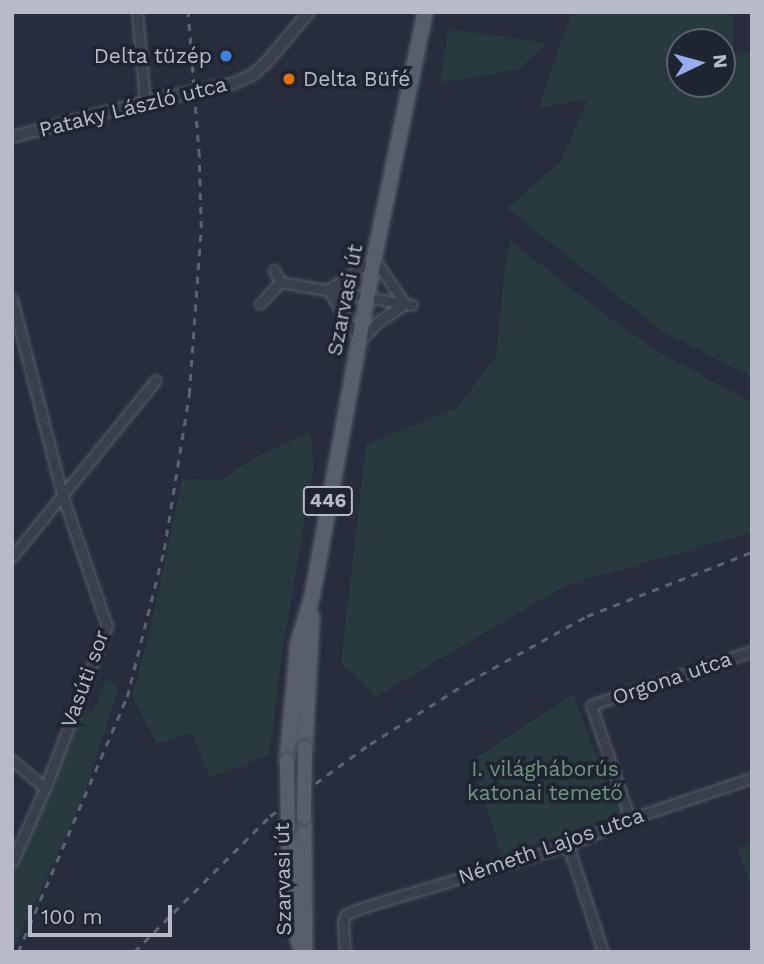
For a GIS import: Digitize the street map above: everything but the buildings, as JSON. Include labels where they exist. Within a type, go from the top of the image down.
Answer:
[{"type":"main road","name":"Szarvasi út","points":[[303,952],[296,930],[288,829],[287,761],[298,643],[312,597],[374,259],[425,12]]},
{"type":"main road","name":"Szarvasi út","points":[[303,952],[305,748],[312,597]]},
{"type":"street","points":[[137,12],[145,102]]},
{"type":"street","name":"Pataky László utca","points":[[12,137],[145,102],[219,87],[252,75],[266,63],[309,12]]},
{"type":"street","points":[[328,290],[374,259],[408,304]]},
{"type":"street","points":[[274,270],[280,282]]},
{"type":"street","points":[[280,282],[408,304]]},
{"type":"street","points":[[260,304],[280,282]]},
{"type":"street","points":[[328,290],[360,341],[379,321],[408,304]]},
{"type":"street","name":"Vasúti sor","points":[[12,299],[62,494],[107,626],[45,788],[12,862]]},
{"type":"street","points":[[12,556],[156,380]]},
{"type":"street","name":"Orgona utca","points":[[630,819],[592,705],[752,651]]},
{"type":"street","points":[[12,760],[45,788]]},
{"type":"street","name":"Németh Lajos utca","points":[[345,952],[345,915],[358,909],[568,845],[630,819],[752,778]]},
{"type":"street","points":[[568,845],[603,952]]},
{"type":"green space","points":[[572,12],[733,12],[733,28],[666,28],[666,98],[736,98],[736,54],[752,53],[752,377],[662,331],[507,208],[560,162],[588,99],[538,108]]},
{"type":"green space","points":[[448,29],[547,43],[519,69],[440,83]]},
{"type":"green space","points":[[511,241],[602,313],[662,354],[752,402],[752,532],[566,585],[376,697],[341,663],[366,444],[457,408],[496,356],[505,265]]},
{"type":"green space","points":[[310,432],[314,466],[283,646],[269,755],[210,778],[192,733],[157,744],[132,696],[150,631],[182,479],[220,480],[261,454]]},
{"type":"green space","points":[[105,680],[116,683],[118,691],[81,803],[12,952],[12,875],[48,796],[81,707],[93,712]]},
{"type":"green space","name":"I. világháborús katonai temető","points":[[573,694],[619,814],[502,857],[472,761]]},
{"type":"green space","points":[[752,843],[752,889],[737,848]]},
{"type":"railway","points":[[18,952],[127,697],[164,550],[189,395],[201,228],[199,156],[188,12]]},
{"type":"railway","points":[[134,952],[270,816],[370,744],[468,682],[587,616],[752,552]]},
{"type":"place","name":"Delta tüzép","points":[[226,56]]},
{"type":"place","name":"Delta Büfé","points":[[289,79]]}]
